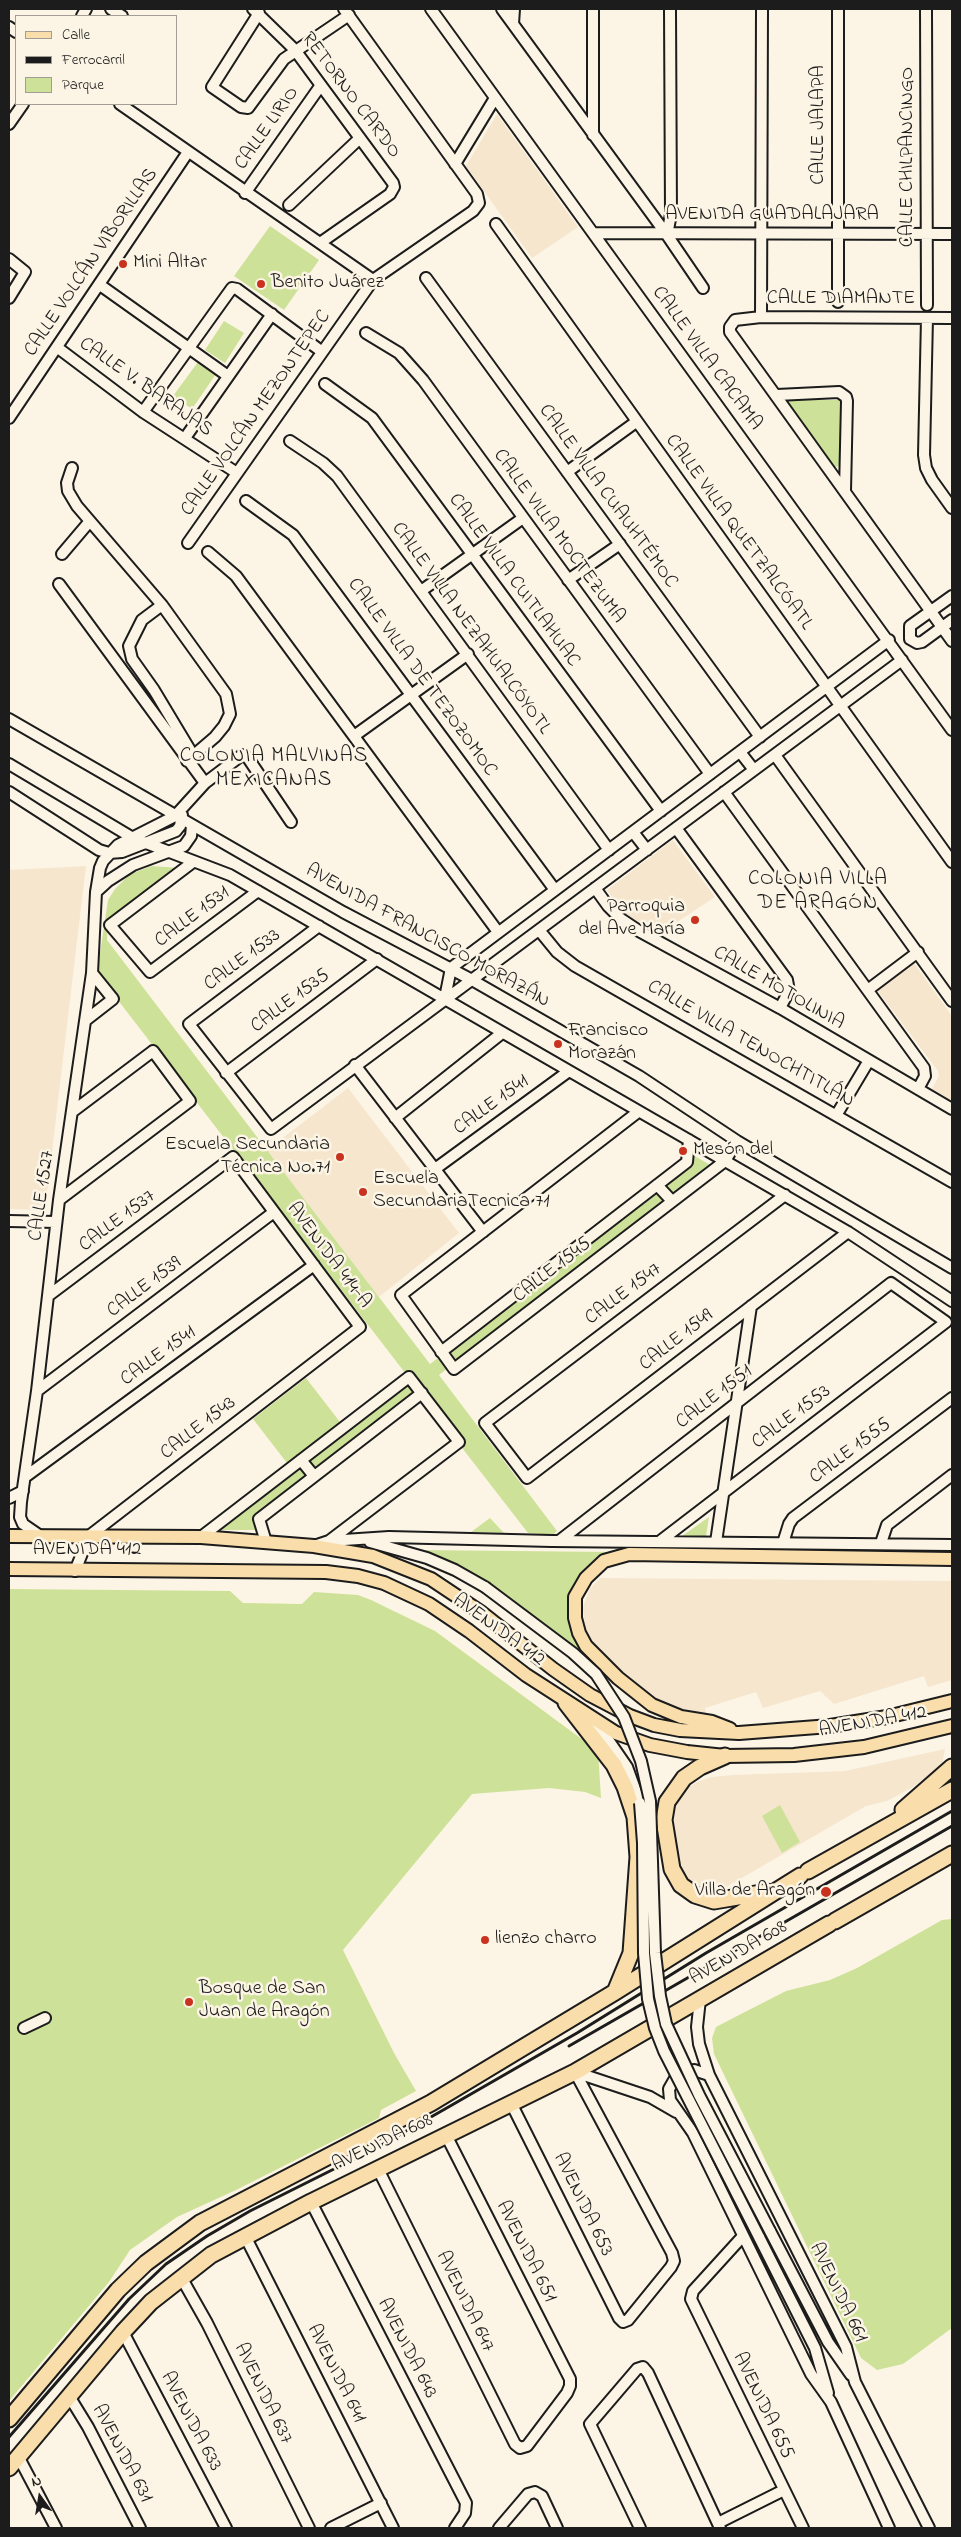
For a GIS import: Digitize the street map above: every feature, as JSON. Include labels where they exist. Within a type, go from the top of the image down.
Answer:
[{"type":"highway","points":[[566,1703],[614,1765],[625,1787],[634,1817],[638,1864],[631,1954],[615,1992]]},
{"type":"highway","points":[[725,1756],[700,1767],[684,1778],[667,1802],[664,1820],[672,1869],[681,1885],[695,1895],[714,1901],[776,1890]]},
{"type":"highway","points":[[882,1829],[952,1767]]},
{"type":"highway","name":"AVENIDA 608","points":[[9,2419],[118,2290],[146,2263],[200,2223],[431,2102],[615,1992],[776,1890],[948,1791]]},
{"type":"highway","name":"AVENIDA 608","points":[[14,2462],[123,2332],[151,2302],[181,2277],[245,2236],[378,2168],[575,2072],[952,1854]]},
{"type":"main road","name":"AVENIDA 412","points":[[9,1536],[201,1537],[314,1546],[373,1556],[431,1579],[482,1613],[553,1669],[590,1695],[630,1716],[654,1725],[680,1730],[739,1733],[830,1726],[887,1716],[952,1701]]},
{"type":"main road","points":[[739,1733],[712,1722],[681,1717],[652,1705],[618,1678],[586,1646],[578,1633],[575,1618],[575,1597],[586,1578],[604,1561],[630,1554],[952,1559]]},
{"type":"main road","name":"AVENIDA 412","points":[[9,1569],[326,1572],[358,1576],[384,1583],[429,1604],[585,1715],[616,1733],[650,1745],[725,1756],[794,1755],[864,1747],[952,1726]]},
{"type":"street","name":"CALLE VILLA CACAMA","points":[[431,9],[889,640],[952,730]]},
{"type":"street","points":[[502,9],[666,234],[703,288]]},
{"type":"street","points":[[513,24],[514,9]]},
{"type":"street","points":[[593,9],[593,135]]},
{"type":"street","points":[[666,234],[670,214],[670,9]]},
{"type":"street","points":[[761,317],[762,9]]},
{"type":"street","name":"CALLE JALAPA","points":[[838,9],[838,302]]},
{"type":"street","name":"CALLE CHILPANCINGO","points":[[926,9],[927,305]]},
{"type":"street","points":[[256,11],[212,87],[244,107],[248,108],[284,59],[346,12],[455,164],[495,98]]},
{"type":"street","name":"RETORNO CARDO","points":[[256,11],[295,50],[392,180],[394,187],[390,194],[320,243]]},
{"type":"street","name":"CALLE LIRIO","points":[[245,193],[321,85]]},
{"type":"street","points":[[9,124],[22,105]]},
{"type":"street","points":[[121,105],[245,193],[373,280]]},
{"type":"street","points":[[289,206],[360,138]]},
{"type":"street","name":"CALLE VOLCÁN VIBORILLAS","points":[[10,415],[58,348],[188,152]]},
{"type":"street","name":"CALLE VOLCÁN MEZONTEPEC","points":[[188,544],[321,351],[373,280],[458,222],[479,204],[477,194],[455,164]]},
{"type":"street","name":"CALLE VILLA QUETZALCÓATL","points":[[496,224],[952,862]]},
{"type":"street","name":"AVENIDA GUADALAJARA","points":[[593,233],[952,234]]},
{"type":"street","points":[[9,259],[25,272],[9,298]]},
{"type":"street","name":"CALLE VILLA CUAUHTÉMOC","points":[[426,278],[760,736]]},
{"type":"street","points":[[100,285],[228,376]]},
{"type":"street","points":[[143,412],[188,346],[232,288],[272,314],[321,351]]},
{"type":"street","points":[[185,438],[272,314]]},
{"type":"street","name":"CALLE DIAMANTE","points":[[777,395],[730,332],[731,323],[739,318],[952,318]]},
{"type":"street","points":[[927,318],[924,455],[926,468],[932,480],[951,505]]},
{"type":"street","name":"CALLE VILLA MOCTEZUMA","points":[[366,333],[399,353],[423,380],[710,774]]},
{"type":"street","name":"CALLE V. BARAJAS","points":[[58,348],[143,412],[237,473]]},
{"type":"street","name":"CALLE VILLA CUITLAHUAC","points":[[325,384],[372,418],[661,811]]},
{"type":"street","points":[[777,395],[840,392],[846,397],[845,490]]},
{"type":"street","points":[[777,395],[952,641]]},
{"type":"street","points":[[567,472],[636,422]]},
{"type":"street","name":"CALLE VILLA NEZAHUALCÓYOTL","points":[[290,441],[323,463],[337,476],[609,850]]},
{"type":"street","points":[[72,468],[67,483],[68,492],[90,521],[162,605],[226,694],[230,714],[224,726],[215,737],[190,758]]},
{"type":"street","name":"CALLE VILLA DE TEZOZOMOC","points":[[246,501],[293,535],[555,890]]},
{"type":"street","points":[[421,592],[523,518]]},
{"type":"street","points":[[62,554],[90,521]]},
{"type":"street","points":[[568,580],[620,544]]},
{"type":"street","points":[[208,552],[236,576],[498,932]]},
{"type":"street","points":[[58,584],[190,758]]},
{"type":"street","points":[[952,596],[910,626],[910,639],[916,643],[922,642],[952,620]]},
{"type":"street","points":[[162,605],[142,620],[129,646],[132,659],[154,690],[205,783]]},
{"type":"street","points":[[445,998],[451,968],[889,640]]},
{"type":"street","points":[[354,736],[468,654]]},
{"type":"street","points":[[226,1073],[271,1129],[902,660]]},
{"type":"street","name":"AVENIDA FRANCISCO MORAZÁN","points":[[9,719],[343,912],[451,968],[639,1076],[737,1141],[952,1268]]},
{"type":"street","points":[[740,752],[754,770]]},
{"type":"street","points":[[774,755],[952,1001]]},
{"type":"street","points":[[9,792],[98,850],[109,853],[122,852],[176,831],[183,807],[205,783],[238,756],[246,756],[291,822]]},
{"type":"street","points":[[9,764],[133,838],[230,875],[848,1232],[952,1301]]},
{"type":"street","points":[[724,792],[924,1068],[925,1076],[918,1089]]},
{"type":"street","points":[[109,853],[118,845],[179,818]]},
{"type":"street","points":[[96,892],[108,881],[133,864],[184,846],[188,841],[192,826]]},
{"type":"street","points":[[676,828],[787,980],[789,992],[780,1008]]},
{"type":"street","points":[[633,832],[647,850]]},
{"type":"street","name":"CALLE 1527","points":[[40,1536],[28,1530],[20,1517],[37,1391],[56,1222],[92,973],[96,892],[100,868],[109,853]]},
{"type":"street","name":"CALLE 1531","points":[[193,862],[110,925],[150,972],[258,891]]},
{"type":"street","name":"CALLE MOTOLINIA","points":[[595,888],[608,906],[633,927],[780,1008],[868,1062],[952,1109]]},
{"type":"street","name":"CALLE 1533","points":[[226,1073],[189,1024],[319,926]]},
{"type":"street","name":"CALLE VILLA TENOCHTITLÁN","points":[[539,930],[557,952],[575,966],[837,1114],[952,1182]]},
{"type":"street","points":[[868,989],[918,952]]},
{"type":"street","name":"CALLE 1535","points":[[226,1073],[377,959]]},
{"type":"street","points":[[86,1020],[113,1000],[92,973]]},
{"type":"street","points":[[395,1118],[502,1033]]},
{"type":"street","points":[[59,1200],[190,1101],[153,1051],[72,1112]]},
{"type":"street","points":[[837,1114],[868,1062]]},
{"type":"street","points":[[355,1065],[483,1232],[638,1112]]},
{"type":"street","name":"CALLE 1541","points":[[435,1169],[569,1071]]},
{"type":"street","name":"CALLE 1545","points":[[442,1352],[687,1162],[689,1140]]},
{"type":"street","name":"CALLE 1545","points":[[454,1369],[724,1160],[737,1141]]},
{"type":"street","name":"AVENIDA 414-A","points":[[233,1157],[360,1327]]},
{"type":"street","name":"CALLE 1537","points":[[48,1296],[233,1157]]},
{"type":"street","points":[[657,1185],[672,1201]]},
{"type":"street","name":"CALLE 1547","points":[[528,1478],[485,1423],[785,1195]]},
{"type":"street","name":"CALLE 1539","points":[[37,1391],[274,1212]]},
{"type":"street","points":[[9,1221],[56,1222]]},
{"type":"street","name":"AVENIDA 414-A","points":[[454,1369],[401,1295],[483,1232]]},
{"type":"street","name":"CALLE 1549","points":[[528,1478],[848,1232]]},
{"type":"street","name":"CALLE 1541","points":[[25,1477],[314,1265]]},
{"type":"street","name":"CALLE 1551","points":[[559,1541],[891,1282],[946,1322]]},
{"type":"street","points":[[716,1542],[751,1306]]},
{"type":"street","name":"CALLE 1553","points":[[659,1542],[946,1322]]},
{"type":"street","name":"CALLE 1543","points":[[89,1536],[360,1327]]},
{"type":"street","points":[[201,1537],[409,1377],[459,1442],[329,1541]]},
{"type":"street","points":[[266,1542],[259,1518],[422,1394]]},
{"type":"street","name":"CALLE 1555","points":[[783,1543],[788,1524],[793,1518],[952,1398]]},
{"type":"street","points":[[301,1460],[314,1476]]},
{"type":"street","points":[[881,1543],[887,1525],[952,1475]]},
{"type":"street","points":[[9,1498],[23,1491]]},
{"type":"street","points":[[75,1571],[89,1536]]},
{"type":"street","name":"AVENIDA 412","points":[[314,1546],[329,1541],[389,1537],[559,1541],[952,1544]]},
{"type":"street","points":[[362,1540],[427,1558],[455,1570],[486,1587],[573,1653],[596,1674],[624,1717],[641,1761],[650,1802],[655,1952],[660,1996],[666,2024],[695,2087],[828,2342],[855,2382]]},
{"type":"street","points":[[585,1715],[607,1738],[623,1761],[634,1782],[640,1802],[643,1843],[644,1953],[648,1999],[655,2028],[664,2051],[814,2348],[831,2402],[885,2527]]},
{"type":"street","name":"AVENIDA 661","points":[[700,1999],[697,2027],[699,2044],[709,2076],[846,2347],[855,2382],[929,2528]]},
{"type":"street","points":[[24,2028],[45,2018]]},
{"type":"street","points":[[709,2076],[700,2071],[688,2070],[673,2079],[669,2094],[677,2113],[693,2133],[811,2374],[831,2402]]},
{"type":"street","points":[[575,2072],[642,2094],[677,2113]]},
{"type":"street","name":"AVENIDA 653","points":[[511,2103],[619,2318],[623,2322],[628,2320],[674,2261],[672,2253],[575,2072]]},
{"type":"street","name":"AVENIDA 651","points":[[446,2135],[570,2379],[570,2386],[527,2446],[520,2448]]},
{"type":"street","name":"AVENIDA 647","points":[[378,2168],[514,2444],[520,2448]]},
{"type":"street","name":"AVENIDA 643","points":[[311,2202],[466,2502],[465,2513],[455,2528]]},
{"type":"street","name":"AVENIDA 641","points":[[245,2236],[393,2528]]},
{"type":"street","name":"AVENIDA 655","points":[[743,2236],[693,2291],[691,2299],[803,2528]]},
{"type":"street","name":"AVENIDA 637","points":[[181,2277],[207,2323],[309,2528]]},
{"type":"street","name":"AVENIDA 633","points":[[123,2332],[226,2528]]},
{"type":"street","points":[[640,2528],[590,2424],[637,2369],[643,2367],[648,2373],[719,2526],[784,2490]]},
{"type":"street","name":"AVENIDA 631","points":[[69,2396],[88,2426],[140,2528]]},
{"type":"street","points":[[14,2462],[56,2528]]},
{"type":"street","points":[[499,2528],[528,2494],[535,2492],[542,2496],[557,2528]]},
{"type":"street","points":[[331,2528],[381,2504]]},
{"type":"shaded area","points":[[497,114],[578,227],[532,258],[466,166]]},
{"type":"shaded area","points":[[673,840],[715,897],[659,934],[626,915],[607,890]]},
{"type":"shaded area","points":[[86,866],[45,1210],[9,1209],[9,870]]},
{"type":"shaded area","points":[[914,963],[952,1016],[952,1101],[932,1089],[939,1076],[938,1071],[877,990]]},
{"type":"shaded area","name":"Escuela SecundariaTecnica 71","points":[[348,1088],[459,1233],[379,1297],[267,1150]]},
{"type":"shaded area","points":[[600,1578],[952,1581],[952,1680],[928,1687],[924,1676],[834,1704],[820,1691],[763,1708],[756,1692],[705,1708],[706,1714],[685,1713],[658,1702],[629,1679],[591,1644],[585,1630],[583,1607],[590,1589]]},
{"type":"shaded area","points":[[945,1749],[942,1765],[913,1787],[887,1801],[866,1806],[709,1897],[696,1891],[678,1870],[670,1827],[674,1807],[685,1790],[697,1782],[711,1777],[734,1775],[845,1771]]},
{"type":"green space","points":[[270,226],[319,260],[284,310],[234,276]]},
{"type":"green space","points":[[224,321],[244,333],[225,363],[205,350]]},
{"type":"green space","points":[[198,362],[216,374],[192,409],[173,396]]},
{"type":"green space","points":[[785,400],[840,400],[842,462],[837,467],[831,466]]},
{"type":"green space","points":[[152,866],[180,868],[108,923],[107,940],[430,1364],[689,1165],[693,1155],[712,1166],[439,1375],[557,1531],[553,1535],[528,1533],[418,1391],[255,1515],[256,1530],[214,1530],[409,1378],[97,973],[108,900],[115,889],[130,874]]},
{"type":"green space","points":[[306,1378],[340,1422],[287,1463],[253,1419]]},
{"type":"green space","points":[[709,1517],[706,1536],[682,1536]]},
{"type":"green space","points":[[490,1518],[504,1533],[471,1532]]},
{"type":"green space","points":[[417,1550],[612,1552],[593,1565],[571,1625],[580,1650],[489,1584],[454,1564]]},
{"type":"green space","name":"Bosque de San Juan de Aragón","points":[[9,1589],[230,1591],[243,1603],[302,1604],[314,1592],[358,1595],[435,1631],[598,1751],[601,1798],[585,1792],[549,1788],[472,1794],[343,1950],[394,2053],[416,2091],[381,2110],[379,2118],[236,2190],[177,2217],[130,2250],[109,2282],[9,2401]]},
{"type":"green space","points":[[780,1805],[800,1842],[782,1853],[762,1816]]},
{"type":"green space","points":[[952,1919],[952,2328],[903,2364],[877,2370],[861,2358],[714,2054],[712,2038],[716,2027],[786,1991],[830,1980],[857,1968],[942,1920]]},
{"type":"railway","points":[[9,2437],[129,2299],[166,2264],[207,2236],[250,2211],[378,2147],[445,2109],[577,2033],[706,1953],[952,1811]]},
{"type":"railway","points":[[569,2046],[952,1826]]},
{"type":"place","name":"Mini Altar","points":[[123,264]]},
{"type":"place","name":"Benito Juárez","points":[[261,284]]},
{"type":"place","name":"Parroquia del Ave María","points":[[695,920]]},
{"type":"place","name":"Francisco Morazán","points":[[558,1044]]},
{"type":"place","name":"Mesón del","points":[[683,1151]]},
{"type":"place","name":"Escuela Secundaria Técnica No.71","points":[[340,1157]]},
{"type":"place","name":"Escuela SecundariaTecnica 71","points":[[363,1192]]},
{"type":"place","name":"Villa de Aragón","points":[[826,1892]]},
{"type":"place","name":"lienzo charro","points":[[485,1940]]},
{"type":"place","name":"Bosque de San Juan de Aragón","points":[[189,2002]]},
{"type":"district","name":"COLONIA MALVINAS MEXICANAS","points":[[274,770]]},
{"type":"district","name":"COLONIA VILLA DE ARAGÓN","points":[[818,893]]}]
